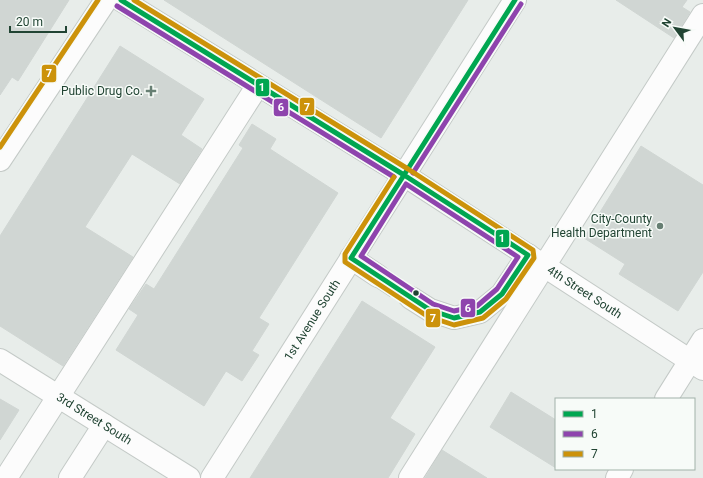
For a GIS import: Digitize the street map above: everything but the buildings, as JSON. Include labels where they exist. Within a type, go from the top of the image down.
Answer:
[{"type":"street","points":[[0,160],[106,0]]},
{"type":"street","name":"4th Street South","points":[[121,0],[404,175],[697,365]]},
{"type":"street","name":"1st Avenue South","points":[[212,478],[515,0]]},
{"type":"street","points":[[410,478],[536,261],[703,15]]},
{"type":"street","points":[[6,478],[258,85]]},
{"type":"street","points":[[351,258],[378,276]]},
{"type":"street","points":[[411,298],[430,310],[454,318],[480,312],[502,294],[536,261]]},
{"type":"street","points":[[667,398],[697,365],[703,340]]},
{"type":"street","name":"3rd Street South","points":[[0,360],[189,478]]},
{"type":"street","points":[[70,478],[104,425]]},
{"type":"tunnel","points":[[378,276],[411,298]]},
{"type":"transit line","name":"7","points":[[0,147],[98,0]]},
{"type":"transit line","name":"1","points":[[121,0],[404,175]]},
{"type":"transit line","name":"7","points":[[134,0],[408,169],[533,250],[534,258],[506,299],[483,318],[454,325],[427,316],[345,262],[345,254],[394,177]]},
{"type":"transit line","name":"1","points":[[404,175],[515,0]]},
{"type":"transit line","name":"6","points":[[413,173],[521,4]]},
{"type":"transit line","name":"6","points":[[117,6],[394,177]]},
{"type":"transit line","name":"1","points":[[404,175],[528,255],[502,294],[480,312],[454,318],[430,310],[351,258],[404,175]]},
{"type":"transit line","name":"6","points":[[406,184],[518,257],[497,289],[477,306],[454,311],[433,304],[361,256],[406,184]]},
{"type":"place","name":"Public Drug Co.","points":[[151,91]]},
{"type":"place","name":"City-County Health Department","points":[[660,226]]}]
